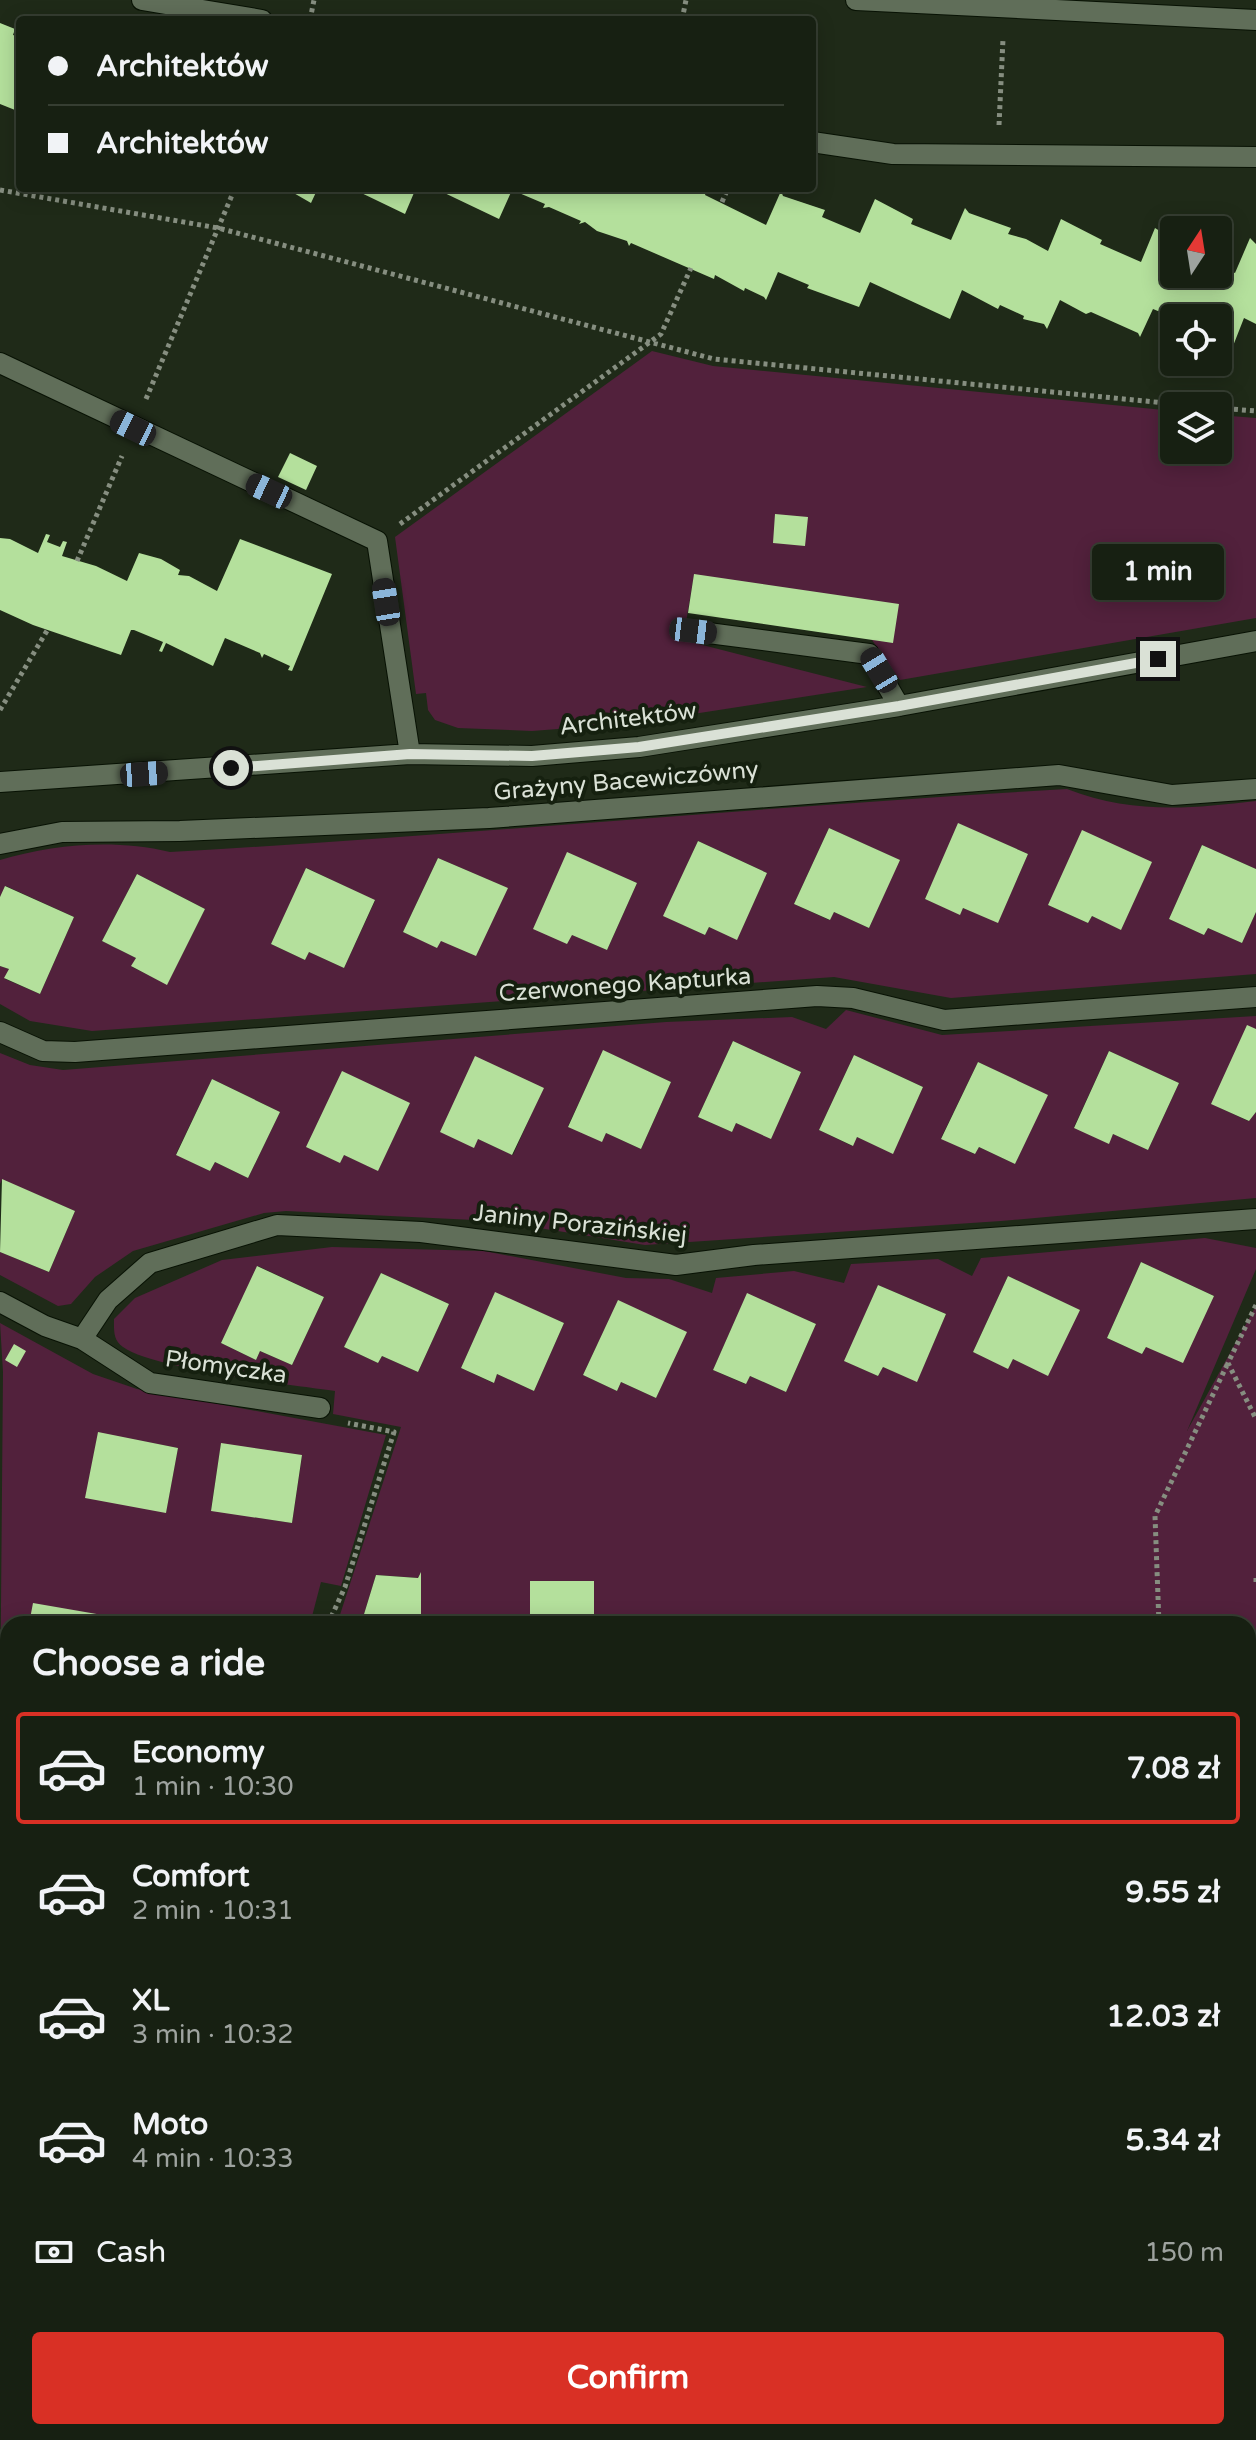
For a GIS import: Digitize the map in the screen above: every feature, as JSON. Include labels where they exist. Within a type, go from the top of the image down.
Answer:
[{"type":"street","points":[[142,0],[238,16]]},
{"type":"street","points":[[856,0],[1004,10],[1256,20]]},
{"type":"street","points":[[816,143],[893,154],[1256,157]]},
{"type":"street","points":[[0,363],[377,541],[410,754]]},
{"type":"street","points":[[693,631],[869,654],[899,706]]},
{"type":"street","name":"Architektów","points":[[0,782],[410,754],[532,756],[639,747],[899,706],[1256,641]]},
{"type":"street","name":"Grażyny Bacewiczówny","points":[[0,844],[62,832],[180,831],[489,818],[1059,775],[1172,795],[1256,789]]},
{"type":"street","name":"Czerwonego Kapturka","points":[[0,1032],[17,1043],[43,1051],[75,1052],[817,996],[853,998],[944,1020],[1256,997]]},
{"type":"street","name":"Janiny Porazińskiej","points":[[82,1339],[108,1300],[150,1263],[277,1225],[421,1232],[676,1265],[754,1255],[1256,1219]]},
{"type":"street","name":"Płomyczka","points":[[0,1302],[45,1326],[82,1339],[150,1383],[320,1408]]},
{"type":"path","points":[[999,112],[1004,10]]},
{"type":"path","points":[[0,190],[218,228],[714,359],[1160,402]]},
{"type":"path","points":[[77,561],[233,192]]},
{"type":"path","points":[[722,202],[726,192]]},
{"type":"path","points":[[377,541],[661,334],[691,268]]},
{"type":"path","points":[[1232,409],[1256,411]]},
{"type":"path","points":[[0,710],[48,629]]},
{"type":"path","points":[[1159,1616],[1155,1516],[1256,1305]]},
{"type":"path","points":[[1228,1363],[1256,1419]]},
{"type":"path","points":[[320,1408],[329,1420],[394,1432],[345,1587],[332,1616]]},
{"type":"shaded area","points":[[652,351],[713,366],[1160,410],[1160,464],[1232,464],[1232,416],[1256,418],[1256,618],[900,680],[872,640],[694,575],[683,640],[867,687],[635,723],[532,731],[458,728],[435,720],[428,710],[426,693],[416,694],[395,537]]},
{"type":"shaded area","points":[[1067,789],[1114,803],[1137,806],[1184,807],[1256,801],[1256,869],[1202,845],[1169,919],[1204,935],[1208,928],[1242,943],[1256,912],[1256,974],[951,998],[834,977],[92,1031],[30,1021],[0,1004],[0,966],[9,969],[5,979],[40,994],[74,917],[6,886],[0,897],[0,860],[42,850],[106,845],[170,852]],"holes":[[[959,824],[1028,854],[998,922],[963,908],[960,914],[925,899]],[[829,828],[899,860],[869,928],[834,912],[829,920],[794,904]],[[698,841],[767,873],[737,939],[709,927],[705,935],[664,916]],[[567,853],[637,883],[607,950],[572,935]],[[438,858],[507,888],[437,947],[403,932]],[[1151,863],[1121,929],[1092,916],[1088,923],[1048,905]],[[307,868],[375,901],[344,968],[309,952],[305,960],[271,944]],[[137,874],[205,909],[167,984],[132,967],[136,958],[102,941]]]},
{"type":"shaded area","points":[[846,1010],[942,1035],[1256,1016],[1256,1029],[1212,1104],[1248,1121],[1256,1112],[1256,1198],[1001,1221],[645,1245],[495,1221],[286,1211],[264,1213],[133,1251],[95,1277],[71,1304],[58,1306],[0,1275],[0,1252],[49,1272],[75,1211],[2,1180],[0,1184],[0,1053],[30,1065],[63,1070],[666,1022],[792,1017],[826,1029]],"holes":[[[733,1041],[801,1072],[771,1138],[736,1123],[732,1132],[698,1117]],[[603,1051],[671,1082],[641,1149],[606,1133],[602,1141],[568,1126]],[[1109,1051],[1179,1083],[1148,1150],[1113,1134],[1108,1143],[1074,1127]],[[854,1055],[923,1087],[893,1153],[857,1137],[852,1146],[819,1130]],[[978,1062],[1047,1095],[1015,1164],[979,1147],[974,1154],[941,1138]],[[212,1079],[280,1112],[248,1178],[215,1162],[210,1171],[176,1154]],[[543,1088],[513,1155],[478,1139]],[[410,1103],[378,1170],[344,1155]]]},
{"type":"shaded area","points":[[1205,1238],[1256,1248],[1256,1269],[1187,1431],[1256,1306],[1256,1616],[594,1616],[594,1581],[530,1581],[530,1616],[421,1616],[420,1574],[418,1578],[376,1575],[363,1616],[340,1616],[401,1427],[333,1414],[335,1391],[224,1375],[139,1355],[123,1347],[114,1331],[114,1319],[135,1298],[222,1260],[332,1247],[484,1251],[626,1278],[669,1279],[712,1293],[716,1278],[794,1271],[844,1283],[851,1264],[938,1259],[972,1276],[981,1258]],"holes":[[[1141,1262],[1214,1296],[1146,1347],[1142,1354],[1107,1338]],[[258,1266],[324,1297],[292,1365],[260,1351],[256,1360],[221,1343]],[[381,1273],[449,1304],[418,1372],[382,1356],[378,1363],[344,1347]],[[1008,1276],[1079,1310],[1048,1375],[1013,1359],[1008,1368],[973,1352]],[[878,1285],[946,1314],[917,1381],[883,1367],[878,1376],[845,1361]],[[495,1293],[564,1323],[534,1391],[497,1374],[493,1383],[461,1368]],[[747,1294],[816,1324],[786,1392],[750,1376],[745,1384],[713,1370]],[[618,1301],[686,1332],[656,1398],[621,1382],[617,1391],[583,1375]]]},
{"type":"shaded area","points":[[0,1323],[93,1374],[137,1389],[386,1435],[341,1586],[321,1582],[312,1616],[1,1616],[3,1372]],"holes":[[[98,1433],[178,1448],[166,1512],[86,1497]],[[221,1444],[302,1456],[292,1523],[211,1510]]]},
{"type":"building","points":[[0,23],[15,29],[16,110],[0,104]]},
{"type":"building","points":[[292,192],[316,192],[311,203]]},
{"type":"building","points":[[359,192],[414,192],[405,214]]},
{"type":"building","points":[[442,192],[511,192],[499,219]]},
{"type":"building","points":[[517,192],[706,192],[705,195],[766,225],[781,192],[783,196],[825,210],[822,217],[860,233],[875,199],[913,219],[911,224],[951,240],[965,208],[969,213],[1011,228],[1008,234],[1026,239],[1048,251],[1061,219],[1102,240],[1100,244],[1141,262],[1155,228],[1160,231],[1160,288],[1232,288],[1232,272],[1235,273],[1250,238],[1256,244],[1256,324],[1244,318],[1233,346],[1232,304],[1160,304],[1160,312],[1153,309],[1140,337],[1138,333],[1091,312],[1086,314],[1060,300],[1047,329],[1044,324],[1023,319],[1024,316],[1000,305],[998,309],[962,290],[950,319],[870,282],[859,307],[807,288],[809,285],[778,272],[766,300],[715,275],[714,279],[631,243],[629,246],[627,241],[597,231],[585,222],[579,224],[581,221],[549,207],[543,208],[545,204]]},
{"type":"building","points":[[290,453],[317,466],[306,490],[278,477]]},
{"type":"building","points":[[775,514],[808,517],[805,546],[773,543]]},
{"type":"building","points":[[46,534],[50,535],[47,542],[60,547],[63,541],[67,542],[62,556],[96,566],[127,581],[139,553],[161,559],[180,570],[178,575],[189,576],[217,591],[240,539],[332,574],[292,671],[288,670],[290,666],[264,654],[262,658],[260,653],[225,638],[213,666],[166,643],[162,652],[159,651],[163,642],[134,630],[131,630],[121,655],[33,625],[0,610],[0,538],[10,539],[38,553]]},
{"type":"building","points":[[694,574],[899,604],[893,643],[688,613]]},
{"type":"building","points":[[958,823],[1028,854],[998,923],[963,908],[960,915],[925,899]]},
{"type":"building","points":[[829,828],[900,860],[869,928],[834,912],[830,920],[794,904]]},
{"type":"building","points":[[1082,830],[1152,862],[1121,930],[1092,916],[1088,923],[1048,905]]},
{"type":"building","points":[[698,841],[767,873],[737,940],[709,927],[705,935],[663,916]]},
{"type":"building","points":[[1202,845],[1256,869],[1256,912],[1242,943],[1208,928],[1204,935],[1169,919]]},
{"type":"building","points":[[567,852],[637,883],[607,950],[572,935],[567,944],[533,929]]},
{"type":"building","points":[[438,858],[508,888],[476,956],[441,941],[437,948],[403,932]]},
{"type":"building","points":[[306,868],[375,900],[344,968],[309,952],[305,960],[271,944]]},
{"type":"building","points":[[137,874],[205,909],[167,985],[131,966],[136,958],[102,941]]},
{"type":"building","points":[[5,886],[74,917],[40,994],[4,978],[9,969],[0,966],[0,897]]},
{"type":"building","points":[[1247,1025],[1256,1029],[1256,1112],[1249,1121],[1211,1104]]},
{"type":"building","points":[[733,1041],[801,1072],[771,1139],[736,1123],[732,1132],[698,1117]]},
{"type":"building","points":[[603,1050],[671,1082],[641,1149],[606,1133],[602,1142],[568,1127]]},
{"type":"building","points":[[1109,1051],[1179,1083],[1148,1150],[1113,1134],[1109,1144],[1074,1128]]},
{"type":"building","points":[[854,1055],[923,1087],[893,1154],[857,1137],[853,1146],[819,1130]]},
{"type":"building","points":[[475,1056],[544,1088],[512,1155],[478,1139],[474,1148],[440,1132]]},
{"type":"building","points":[[978,1062],[1048,1095],[1015,1164],[979,1147],[975,1154],[941,1139]]},
{"type":"building","points":[[342,1071],[410,1103],[378,1171],[344,1155],[340,1163],[306,1147]]},
{"type":"building","points":[[212,1079],[280,1112],[248,1178],[215,1162],[210,1171],[176,1155]]},
{"type":"building","points":[[2,1179],[75,1211],[49,1272],[0,1252]]},
{"type":"building","points":[[1141,1262],[1214,1296],[1183,1363],[1146,1347],[1142,1354],[1107,1338]]},
{"type":"building","points":[[257,1266],[324,1297],[292,1365],[260,1351],[256,1360],[221,1343]]},
{"type":"building","points":[[381,1273],[449,1304],[418,1372],[382,1356],[378,1363],[344,1347]]},
{"type":"building","points":[[1008,1276],[1080,1310],[1048,1376],[1013,1359],[1008,1369],[973,1352]]},
{"type":"building","points":[[878,1285],[946,1314],[917,1382],[883,1367],[878,1376],[844,1361]]},
{"type":"building","points":[[495,1292],[564,1323],[534,1391],[497,1374],[494,1383],[461,1368]]},
{"type":"building","points":[[747,1293],[816,1324],[786,1392],[750,1376],[746,1384],[713,1370]]},
{"type":"building","points":[[618,1300],[687,1332],[656,1398],[621,1382],[617,1391],[583,1375]]},
{"type":"building","points":[[14,1344],[26,1351],[17,1367],[5,1360]]},
{"type":"building","points":[[98,1432],[178,1448],[166,1513],[85,1498]]},
{"type":"building","points":[[221,1443],[302,1455],[292,1523],[211,1511]]},
{"type":"building","points":[[421,1572],[421,1616],[363,1616],[376,1575],[418,1578]]},
{"type":"building","points":[[530,1581],[594,1581],[594,1616],[530,1616]]},
{"type":"building","points":[[33,1603],[108,1616],[31,1616]]},
{"type":"route","points":[[231,768],[410,754],[532,756],[639,747],[899,706],[1158,659]]}]
